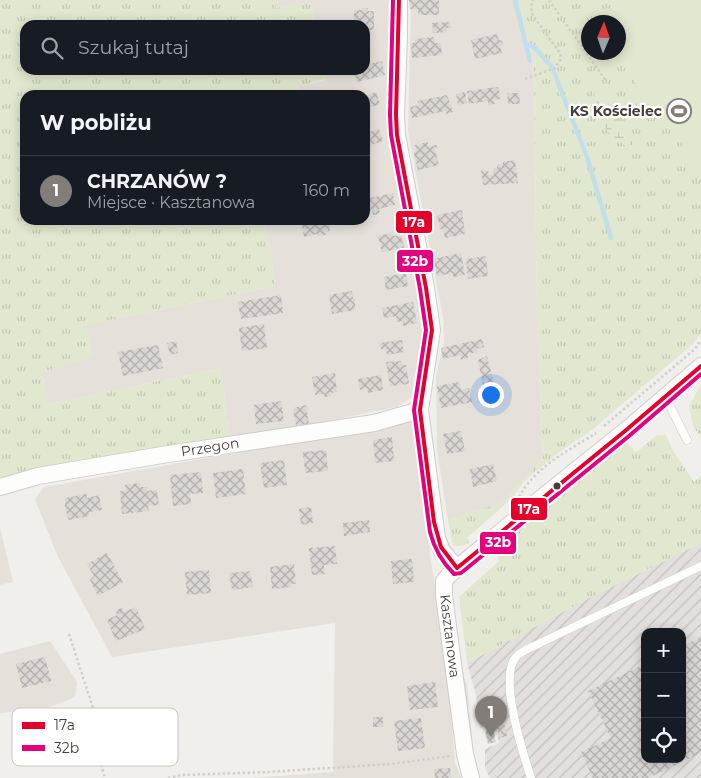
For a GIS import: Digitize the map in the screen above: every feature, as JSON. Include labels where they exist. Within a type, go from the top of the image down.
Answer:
[{"type":"street","points":[[399,0],[400,35],[396,95],[397,135],[426,288],[432,330],[420,410],[437,538],[442,551],[457,568]]},
{"type":"street","name":"Kasztanowa","points":[[471,778],[465,754],[443,589],[444,581],[457,568],[701,366]]},
{"type":"street","name":"Przegon","points":[[0,487],[38,476],[374,423],[420,410]]},
{"type":"lane","points":[[665,396],[686,440]]},
{"type":"lane","points":[[531,778],[512,707],[509,676],[516,657],[540,643],[701,566]]},
{"type":"path","points":[[525,79],[555,68],[561,59],[560,53],[533,16],[531,8],[533,0]]},
{"type":"path","points":[[549,0],[606,81]]},
{"type":"path","points":[[517,501],[529,481],[559,455],[600,431],[695,349],[701,340]]},
{"type":"path","points":[[69,634],[93,708]]},
{"type":"path","points":[[168,778],[182,775],[269,772],[390,764],[465,754]]},
{"type":"shaded area","points":[[276,0],[395,0],[392,135],[422,288],[425,334],[413,397],[396,407],[230,441],[221,368],[50,404],[41,372],[92,357],[86,325],[275,286],[271,252],[263,225],[370,225],[370,90],[299,90],[298,86],[326,80],[325,75],[370,75],[370,20],[314,20],[311,3],[275,8]]},
{"type":"shaded area","points":[[411,0],[519,0],[534,70],[537,324],[543,458],[502,502],[448,521],[437,449],[436,377],[444,342],[443,317],[408,131]]},
{"type":"shaded area","points":[[414,421],[420,451],[430,555],[447,665],[455,762],[461,778],[252,778],[333,772],[335,623],[112,657],[57,555],[35,499],[44,487]]},
{"type":"shaded area","points":[[0,527],[13,582],[0,585]]},
{"type":"shaded area","points":[[701,543],[701,778],[490,778],[485,768],[485,749],[499,743],[494,725],[480,728],[476,695],[467,663],[587,599]]},
{"type":"shaded area","points":[[50,641],[77,682],[75,697],[48,708],[12,708],[12,712],[0,713],[0,654]]},
{"type":"shaded area","points":[[457,662],[467,685],[476,777]]},
{"type":"green space","points":[[0,0],[276,0],[276,8],[311,3],[314,20],[20,20],[20,75],[325,75],[326,79],[298,86],[299,90],[20,90],[20,225],[263,225],[271,252],[275,286],[86,325],[92,357],[41,372],[50,404],[221,368],[230,441],[0,480]]},
{"type":"green space","points":[[519,0],[701,0],[701,334],[693,344],[592,430],[558,453],[525,481],[511,499],[467,538],[470,542],[463,546],[453,546],[448,521],[502,502],[543,458],[537,324],[534,70]]},
{"type":"green space","name":"KS Kościelec","points":[[624,0],[701,0],[701,169],[618,60],[626,60],[626,15],[604,15]]},
{"type":"green space","points":[[597,88],[638,145],[624,145],[607,131],[594,95]]},
{"type":"green space","points":[[701,384],[701,437],[693,426],[689,406]]},
{"type":"green space","points":[[657,435],[666,435],[673,451],[694,482],[701,475],[701,543],[587,599],[467,663],[459,597],[499,561],[495,547],[627,443],[636,452]]},
{"type":"building","points":[[409,0],[439,0],[439,15],[418,15],[418,9],[410,9]]},
{"type":"building","points":[[364,8],[368,8],[368,11],[374,11],[374,30],[370,30],[370,20],[354,20],[354,10],[364,10]]},
{"type":"building","points":[[450,22],[451,28],[447,28],[447,32],[433,33],[432,23]]},
{"type":"building","points":[[497,34],[503,44],[500,47],[502,53],[475,59],[471,40]]},
{"type":"building","points":[[434,37],[435,43],[441,43],[442,55],[412,58],[411,43],[415,43],[415,39]]},
{"type":"building","points":[[382,61],[385,75],[357,82],[355,75],[370,75],[370,64]]},
{"type":"building","points":[[498,87],[501,99],[494,100],[495,104],[488,105],[488,101],[469,104],[467,91]]},
{"type":"building","points":[[376,92],[380,104],[370,107],[370,94]]},
{"type":"building","points":[[465,92],[467,103],[458,105],[456,94]]},
{"type":"building","points":[[507,93],[519,93],[520,104],[508,104]]},
{"type":"building","points":[[447,95],[453,112],[446,114],[445,111],[412,118],[410,107],[419,105],[418,101]]},
{"type":"building","points":[[379,129],[383,141],[370,145],[370,132]]},
{"type":"building","points":[[428,142],[428,147],[437,145],[435,149],[439,165],[418,170],[414,153],[416,152],[415,145]]},
{"type":"building","points":[[515,160],[518,183],[483,185],[481,170],[488,171],[489,175],[494,175],[493,168],[497,168],[497,165]]},
{"type":"building","points":[[393,193],[395,205],[379,209],[380,214],[373,215],[372,210],[370,211],[370,198]]},
{"type":"building","points":[[462,210],[465,234],[445,238],[443,229],[440,229],[437,215]]},
{"type":"building","points":[[302,225],[329,225],[330,231],[325,232],[326,235],[318,236],[317,234],[304,237]]},
{"type":"building","points":[[392,233],[393,236],[401,235],[404,248],[382,252],[378,236]]},
{"type":"building","points":[[461,253],[465,275],[453,277],[453,273],[437,276],[433,259]]},
{"type":"building","points":[[486,256],[488,276],[468,279],[466,259]]},
{"type":"building","points":[[406,273],[408,286],[386,290],[384,277]]},
{"type":"building","points":[[352,291],[353,299],[355,298],[355,310],[332,314],[329,295]]},
{"type":"building","points":[[281,295],[283,313],[241,319],[238,302]]},
{"type":"building","points":[[413,302],[417,323],[403,326],[403,321],[397,322],[396,316],[384,318],[382,308]]},
{"type":"building","points":[[264,324],[267,348],[242,351],[239,328]]},
{"type":"building","points":[[482,339],[484,347],[476,349],[477,352],[467,354],[468,358],[461,360],[460,355],[443,359],[441,348]]},
{"type":"building","points":[[402,340],[404,352],[387,355],[385,349],[381,349],[379,343]]},
{"type":"building","points":[[176,341],[178,353],[170,355],[167,343]]},
{"type":"building","points":[[158,345],[163,368],[123,376],[118,352]]},
{"type":"building","points":[[487,356],[494,384],[483,386],[478,360]]},
{"type":"building","points":[[401,361],[402,365],[406,365],[409,384],[390,386],[386,362]]},
{"type":"building","points":[[335,373],[337,392],[330,393],[331,396],[325,397],[324,394],[315,395],[312,377]]},
{"type":"building","points":[[381,375],[383,390],[368,393],[367,388],[360,390],[358,379]]},
{"type":"building","points":[[459,382],[461,390],[469,388],[472,402],[441,408],[437,386]]},
{"type":"building","points":[[281,401],[284,421],[256,424],[254,405]]},
{"type":"building","points":[[306,405],[309,424],[296,426],[293,408]]},
{"type":"building","points":[[461,431],[465,451],[447,454],[443,434]]},
{"type":"building","points":[[392,437],[394,461],[375,463],[373,440]]},
{"type":"building","points":[[326,450],[328,471],[305,473],[303,452]]},
{"type":"building","points":[[284,460],[287,485],[264,488],[260,463]]},
{"type":"building","points":[[493,464],[497,481],[473,487],[470,469]]},
{"type":"building","points":[[243,469],[246,494],[216,498],[213,473]]},
{"type":"building","points":[[201,472],[203,493],[190,494],[191,504],[173,506],[170,475]]},
{"type":"building","points":[[140,483],[140,487],[147,487],[147,491],[157,490],[159,505],[148,506],[149,511],[122,514],[120,491],[126,490],[125,485]]},
{"type":"building","points":[[86,494],[87,498],[99,495],[102,510],[89,512],[89,516],[69,520],[65,509],[65,498]]},
{"type":"building","points":[[311,507],[313,523],[301,525],[299,509]]},
{"type":"building","points":[[369,520],[370,532],[344,536],[343,523]]},
{"type":"building","points":[[335,546],[337,564],[324,565],[325,574],[312,575],[309,548]]},
{"type":"building","points":[[107,553],[123,582],[98,596],[90,580],[94,576],[87,564]]},
{"type":"building","points":[[412,559],[414,582],[393,584],[391,561]]},
{"type":"building","points":[[294,564],[296,584],[291,584],[292,587],[272,589],[270,567]]},
{"type":"building","points":[[209,570],[211,593],[187,595],[185,572]]},
{"type":"building","points":[[250,571],[253,587],[232,590],[229,573]]},
{"type":"building","points":[[136,607],[145,629],[116,641],[107,620],[117,615],[115,610],[122,608],[124,612]]},
{"type":"building","points":[[701,637],[701,753],[686,760],[686,673],[686,644]]},
{"type":"building","points":[[45,657],[51,681],[22,688],[16,664]]},
{"type":"building","points":[[641,666],[641,763],[680,763],[648,778],[593,778],[581,752],[611,738],[588,691]]},
{"type":"building","points":[[435,682],[438,707],[410,710],[407,686]]},
{"type":"building","points":[[373,717],[383,717],[383,727],[373,727]]},
{"type":"building","points":[[421,718],[425,748],[398,751],[394,721]]},
{"type":"building","points":[[505,725],[507,736],[499,738],[497,726]]},
{"type":"building","points":[[493,730],[496,742],[488,744],[485,731]]},
{"type":"building","points":[[450,768],[451,778],[435,778],[434,769]]},
{"type":"waterway","points":[[515,0],[530,61]]},
{"type":"waterway","points":[[527,44],[534,47],[552,67],[587,157],[611,238]]},
{"type":"transit line","name":"32b","points":[[393,0],[391,135],[426,330],[414,410],[430,532],[436,549],[446,565],[454,574],[461,573],[629,436],[701,374]]},
{"type":"transit line","name":"17a","points":[[399,0],[397,135],[426,288],[432,330],[420,410],[434,522],[441,547],[457,568],[625,431],[701,366]]},
{"type":"place","name":"KS Kościelec","points":[[679,111]]},
{"type":"place","name":"CHRZANÓW ?","points":[[491,737]]}]
